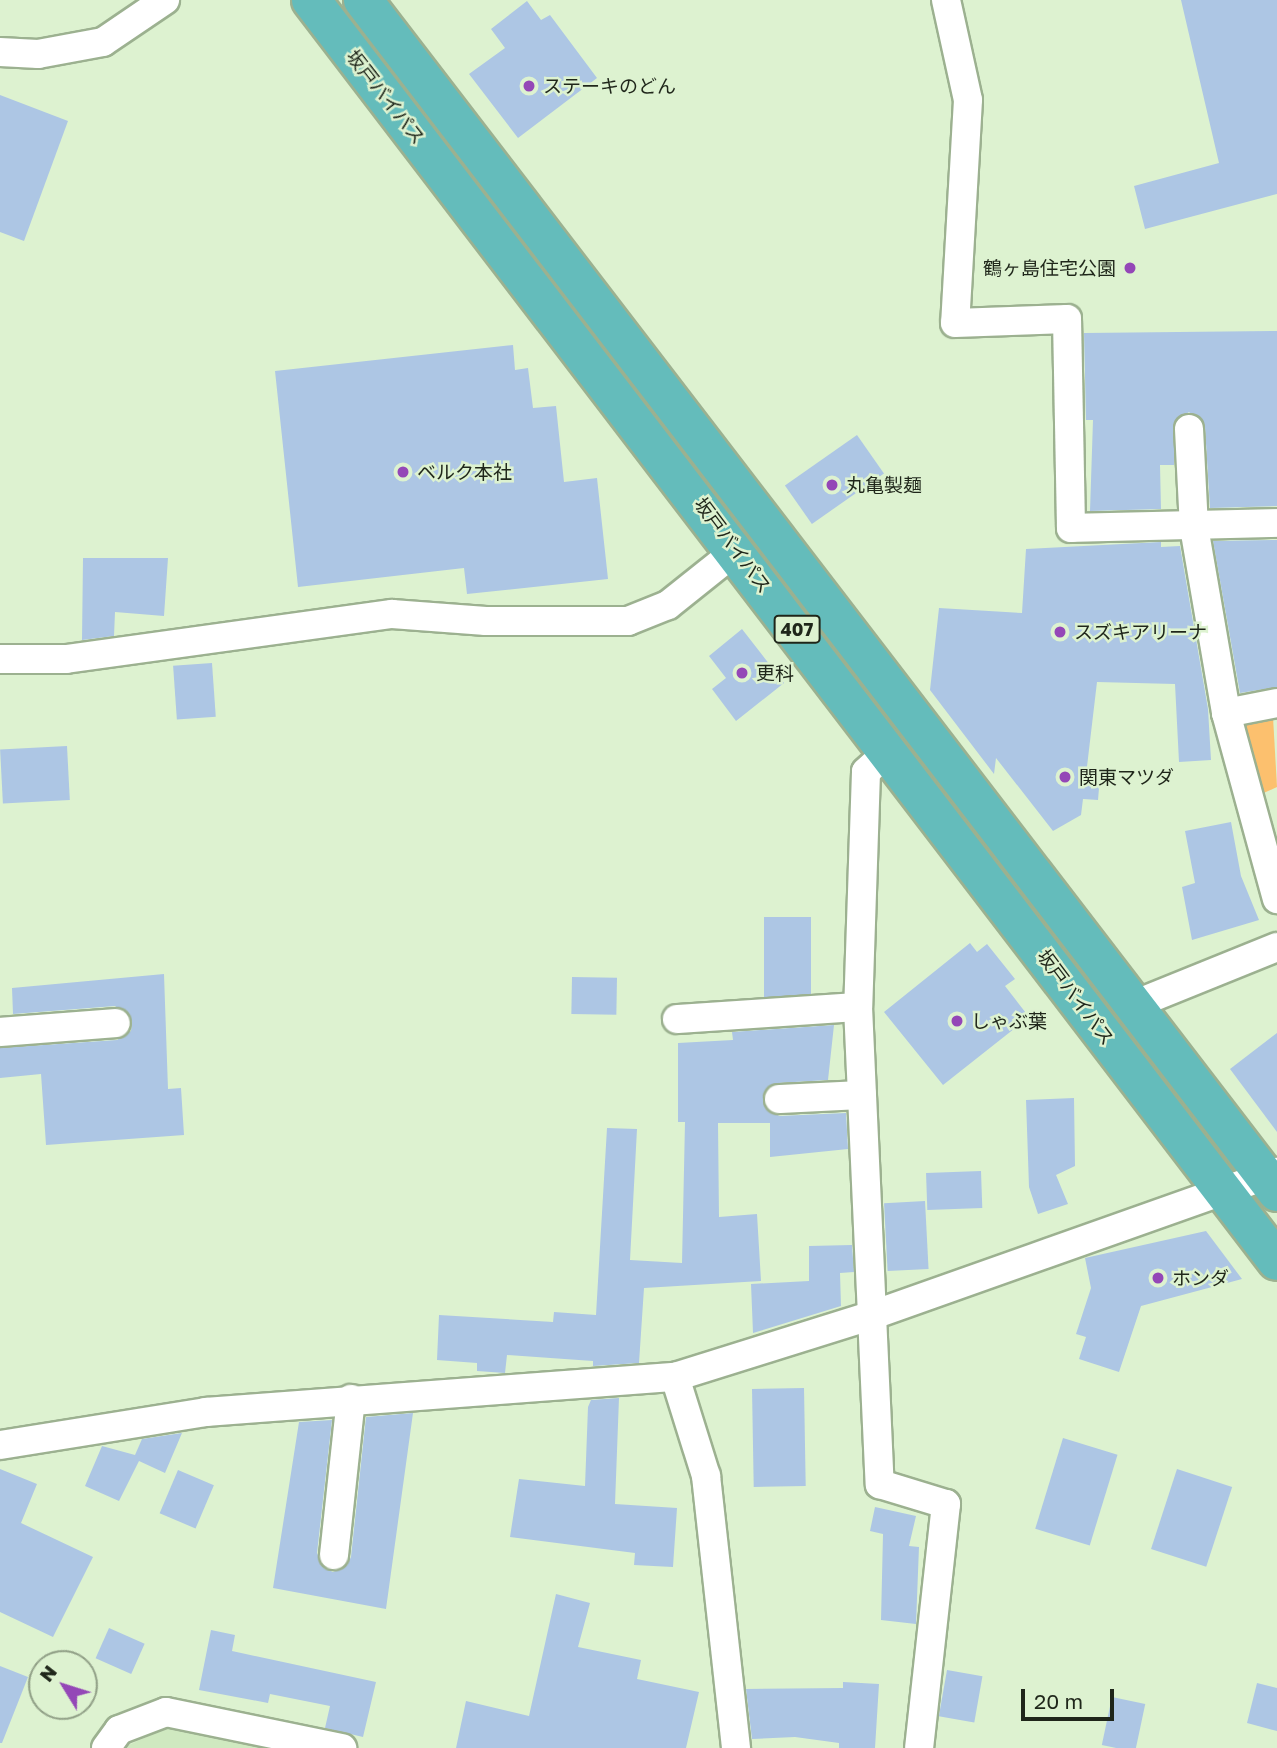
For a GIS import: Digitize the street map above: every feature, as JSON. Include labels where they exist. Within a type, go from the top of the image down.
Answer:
[{"type":"highway","name":"坂戸バイパス","points":[[311,0],[737,550],[1277,1261]]},
{"type":"highway","name":"坂戸バイパス","points":[[363,0],[1273,1180]]},
{"type":"street","points":[[0,52],[38,54],[103,42],[165,0]]},
{"type":"street","points":[[946,0],[968,100],[955,323],[1066,319],[1071,528],[1277,523]]},
{"type":"street","points":[[1189,429],[1194,527],[1226,713],[1277,899]]},
{"type":"street","points":[[0,659],[66,659],[392,614],[486,621],[628,621],[668,605],[737,550]]},
{"type":"street","points":[[1226,713],[1277,704]]},
{"type":"street","points":[[889,751],[866,772],[858,1007],[870,1316],[880,1484],[946,1504],[919,1748]]},
{"type":"street","points":[[1136,1004],[1277,947]]},
{"type":"street","points":[[677,1019],[858,1007]]},
{"type":"street","points":[[0,1032],[116,1023]]},
{"type":"street","points":[[779,1099],[862,1095]]},
{"type":"street","points":[[0,1445],[206,1412],[351,1399],[675,1377],[870,1316],[1273,1180]]},
{"type":"street","points":[[675,1377],[705,1476],[736,1748]]},
{"type":"street","points":[[334,1555],[351,1399]]},
{"type":"street","points":[[106,1748],[119,1730],[166,1712],[342,1748]]},
{"type":"shaded area","points":[[1273,717],[1277,787],[1257,796],[1241,730],[1248,721]]},
{"type":"shaded area","points":[[169,1727],[286,1748],[122,1748]]},
{"type":"building","points":[[1181,0],[1277,0],[1277,194],[1145,229],[1134,186],[1219,163]]},
{"type":"building","points":[[527,1],[541,20],[550,15],[597,78],[518,138],[469,74],[505,48],[491,29]]},
{"type":"building","points":[[0,95],[68,121],[24,241],[0,232]]},
{"type":"building","points":[[1277,331],[1277,506],[1210,508],[1205,427],[1189,412],[1174,422],[1174,465],[1160,465],[1161,509],[1090,511],[1093,420],[1086,420],[1084,333]]},
{"type":"building","points":[[513,345],[515,370],[528,368],[533,408],[556,406],[564,482],[597,478],[608,579],[467,594],[464,568],[298,587],[275,371]]},
{"type":"building","points":[[857,435],[884,474],[812,524],[785,485]]},
{"type":"building","points":[[1277,540],[1277,687],[1240,693],[1213,541]]},
{"type":"building","points":[[1161,542],[1161,547],[1180,546],[1208,709],[1211,760],[1179,762],[1175,684],[1097,682],[1086,775],[1100,776],[1098,800],[1083,799],[1081,815],[1053,831],[996,758],[994,774],[930,690],[939,608],[1022,613],[1026,549]]},
{"type":"building","points":[[83,558],[168,558],[164,616],[115,612],[114,636],[82,640]]},
{"type":"building","points":[[742,629],[784,683],[736,721],[712,689],[726,678],[709,656]]},
{"type":"building","points":[[212,663],[216,717],[177,720],[173,666]]},
{"type":"building","points":[[67,746],[70,800],[3,803],[0,750]]},
{"type":"building","points":[[1231,822],[1241,876],[1259,920],[1192,940],[1182,887],[1195,883],[1185,831]]},
{"type":"building","points":[[764,917],[811,917],[811,997],[764,997]]},
{"type":"building","points":[[970,943],[977,952],[987,944],[1015,979],[1005,986],[1029,1017],[943,1085],[884,1012]]},
{"type":"building","points":[[164,974],[168,1089],[181,1088],[184,1135],[46,1145],[41,1074],[0,1078],[0,1048],[117,1040],[131,1031],[132,1021],[115,1006],[13,1014],[12,988]]},
{"type":"building","points":[[572,977],[617,978],[616,1015],[571,1014]]},
{"type":"building","points":[[834,1025],[828,1080],[778,1083],[765,1091],[763,1100],[779,1116],[846,1113],[848,1149],[770,1157],[770,1123],[718,1123],[719,1217],[757,1214],[761,1281],[644,1288],[639,1363],[593,1366],[593,1361],[507,1355],[505,1373],[477,1371],[477,1363],[437,1360],[439,1315],[553,1322],[554,1312],[596,1315],[607,1128],[637,1129],[630,1260],[682,1263],[685,1122],[678,1122],[678,1043],[733,1040],[732,1032]]},
{"type":"building","points":[[1277,1033],[1277,1132],[1230,1069]]},
{"type":"building","points":[[1074,1098],[1075,1166],[1056,1175],[1068,1204],[1038,1214],[1029,1187],[1026,1100]]},
{"type":"building","points":[[981,1171],[982,1208],[927,1210],[926,1173]]},
{"type":"building","points":[[925,1201],[929,1269],[888,1271],[884,1203]]},
{"type":"building","points":[[1206,1231],[1242,1279],[1141,1306],[1119,1372],[1079,1359],[1086,1337],[1076,1334],[1091,1288],[1085,1258]]},
{"type":"building","points":[[852,1245],[854,1272],[840,1273],[841,1306],[753,1333],[751,1284],[809,1281],[809,1246]]},
{"type":"building","points":[[804,1388],[806,1486],[754,1487],[752,1389]]},
{"type":"building","points":[[619,1398],[615,1504],[677,1508],[673,1567],[634,1565],[635,1553],[510,1537],[519,1479],[585,1486],[588,1407],[591,1400]]},
{"type":"building","points":[[413,1413],[386,1609],[273,1588],[299,1422],[332,1420],[317,1553],[324,1568],[333,1572],[347,1565],[351,1557],[366,1417]]},
{"type":"building","points":[[182,1433],[165,1473],[139,1461],[119,1501],[85,1486],[102,1446],[135,1455],[142,1439]]},
{"type":"building","points":[[1063,1438],[1118,1455],[1090,1546],[1035,1529]]},
{"type":"building","points":[[0,1469],[37,1484],[21,1523],[93,1557],[53,1637],[0,1612]]},
{"type":"building","points":[[1177,1469],[1232,1487],[1206,1567],[1151,1549]]},
{"type":"building","points":[[178,1470],[214,1485],[196,1529],[160,1513]]},
{"type":"building","points":[[875,1507],[916,1516],[909,1546],[919,1547],[916,1624],[881,1620],[883,1534],[870,1531]]},
{"type":"building","points":[[556,1594],[590,1603],[578,1647],[641,1660],[637,1679],[699,1692],[686,1748],[456,1748],[466,1701],[529,1716]]},
{"type":"building","points":[[109,1628],[145,1644],[131,1674],[98,1659],[98,1653]]},
{"type":"building","points":[[211,1630],[235,1635],[232,1651],[376,1682],[363,1737],[325,1728],[330,1706],[270,1694],[268,1703],[199,1690]]},
{"type":"building","points":[[0,1666],[28,1677],[0,1743]]},
{"type":"building","points":[[947,1670],[982,1676],[974,1723],[939,1716]]},
{"type":"building","points":[[843,1682],[879,1684],[875,1748],[839,1748],[839,1743],[795,1737],[752,1739],[746,1689],[843,1688]]},
{"type":"building","points":[[1257,1683],[1277,1688],[1277,1731],[1247,1723]]},
{"type":"building","points":[[1112,1697],[1145,1704],[1136,1748],[1102,1745]]},
{"type":"place","name":"ステーキのどん","points":[[529,86]]},
{"type":"place","name":"鶴ヶ島住宅公園","points":[[1130,268]]},
{"type":"place","name":"ベルク本社","points":[[403,472]]},
{"type":"place","name":"丸亀製麺","points":[[832,485]]},
{"type":"place","name":"スズキアリーナ","points":[[1060,632]]},
{"type":"place","name":"更科","points":[[742,673]]},
{"type":"place","name":"関東マツダ","points":[[1065,777]]},
{"type":"place","name":"しゃぶ葉","points":[[957,1021]]},
{"type":"place","name":"ホンダ","points":[[1158,1278]]}]
